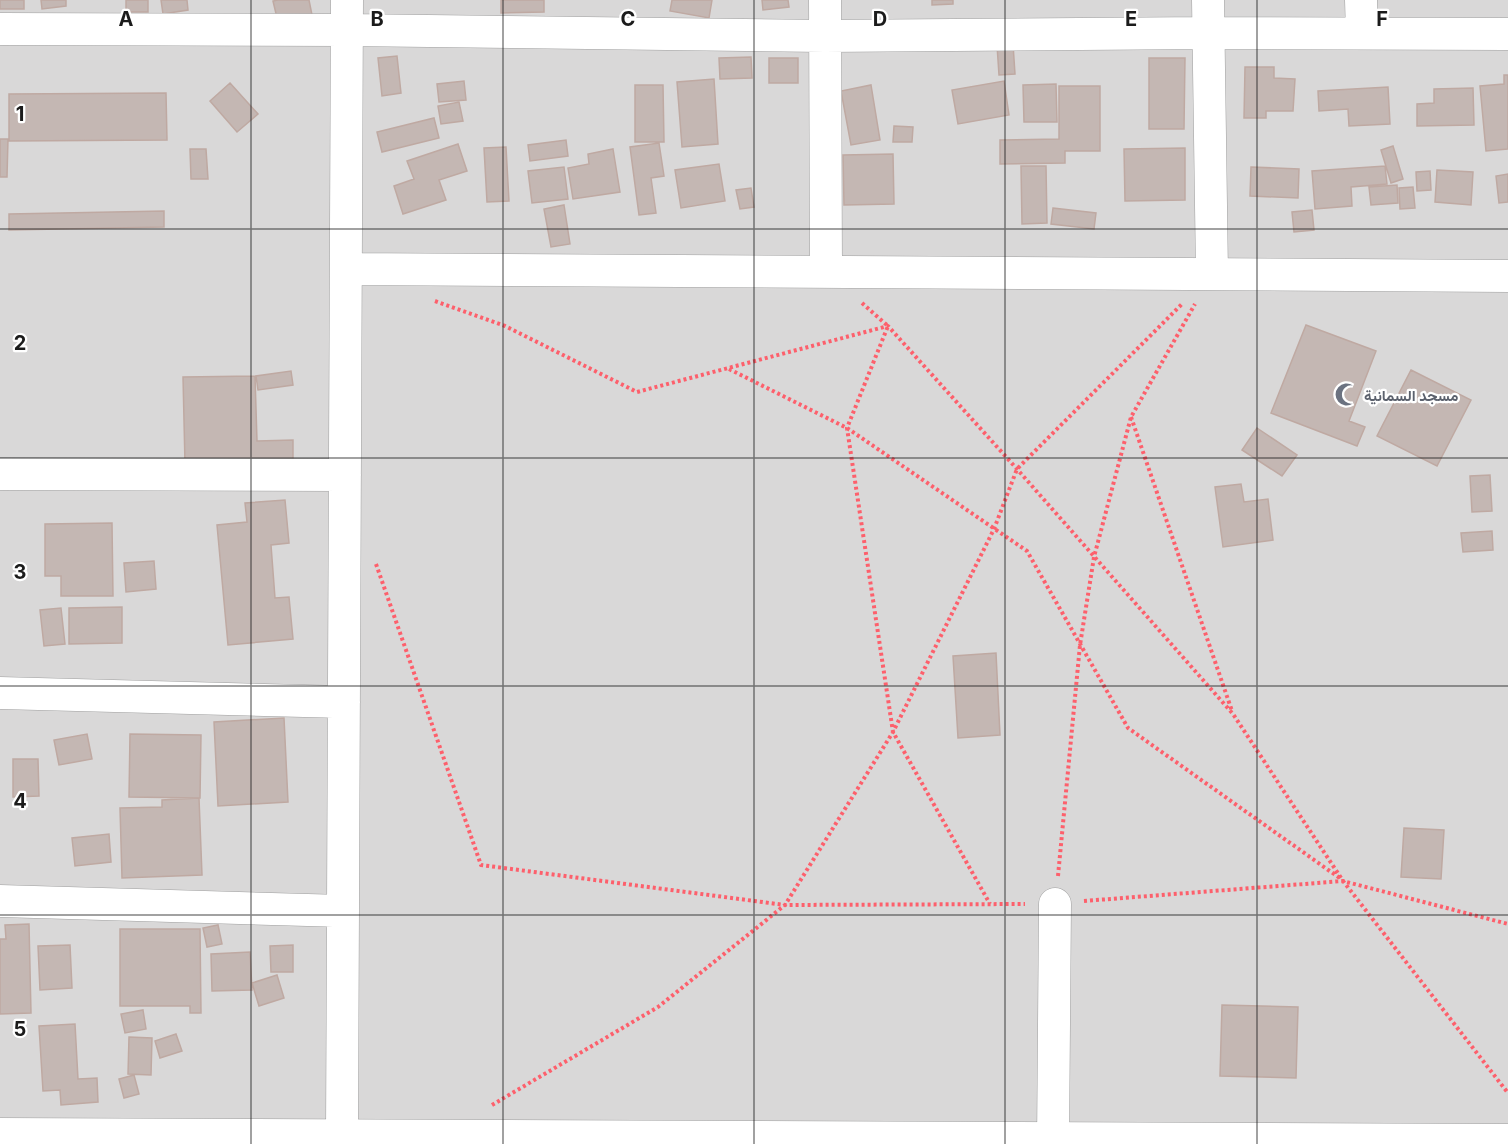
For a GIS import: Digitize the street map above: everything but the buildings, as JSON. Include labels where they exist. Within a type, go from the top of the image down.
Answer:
[{"type":"street","points":[[825,0],[826,271]]},
{"type":"street","points":[[1208,0],[1212,274]]},
{"type":"street","points":[[1361,0],[1362,33]]},
{"type":"street","points":[[342,1135],[347,15]]},
{"type":"street","points":[[0,29],[347,15],[825,36],[1207,33],[1508,34]]},
{"type":"street","points":[[346,269],[1508,276]]},
{"type":"street","points":[[0,474],[345,475]]},
{"type":"street","points":[[0,693],[344,702]]},
{"type":"street","points":[[0,901],[343,911]]},
{"type":"street","points":[[1053,1141],[1055,904]]},
{"type":"street","points":[[0,1134],[111,1139],[342,1135],[668,1140],[1508,1140]]},
{"type":"path","points":[[1055,904],[1080,645],[1094,557],[1131,417],[1212,274]]},
{"type":"path","points":[[489,1107],[658,1007],[785,905],[893,732],[994,529],[1017,469],[1212,274]]},
{"type":"path","points":[[431,299],[505,326],[637,392],[888,326]]},
{"type":"path","points":[[861,302],[888,326],[1233,714],[1343,881],[1508,1093]]},
{"type":"path","points":[[888,326],[847,428],[893,732],[990,904]]},
{"type":"path","points":[[729,368],[847,428],[1027,551],[1128,728],[1343,881]]},
{"type":"path","points":[[1131,417],[1233,714]]},
{"type":"path","points":[[376,564],[481,865],[785,905],[1055,904],[1343,881],[1508,924]]},
{"type":"shaded area","points":[[0,0],[1508,0],[1508,1144],[0,1144]]},
{"type":"place","name":"مسجد السمانية","points":[[1346,395]]}]
